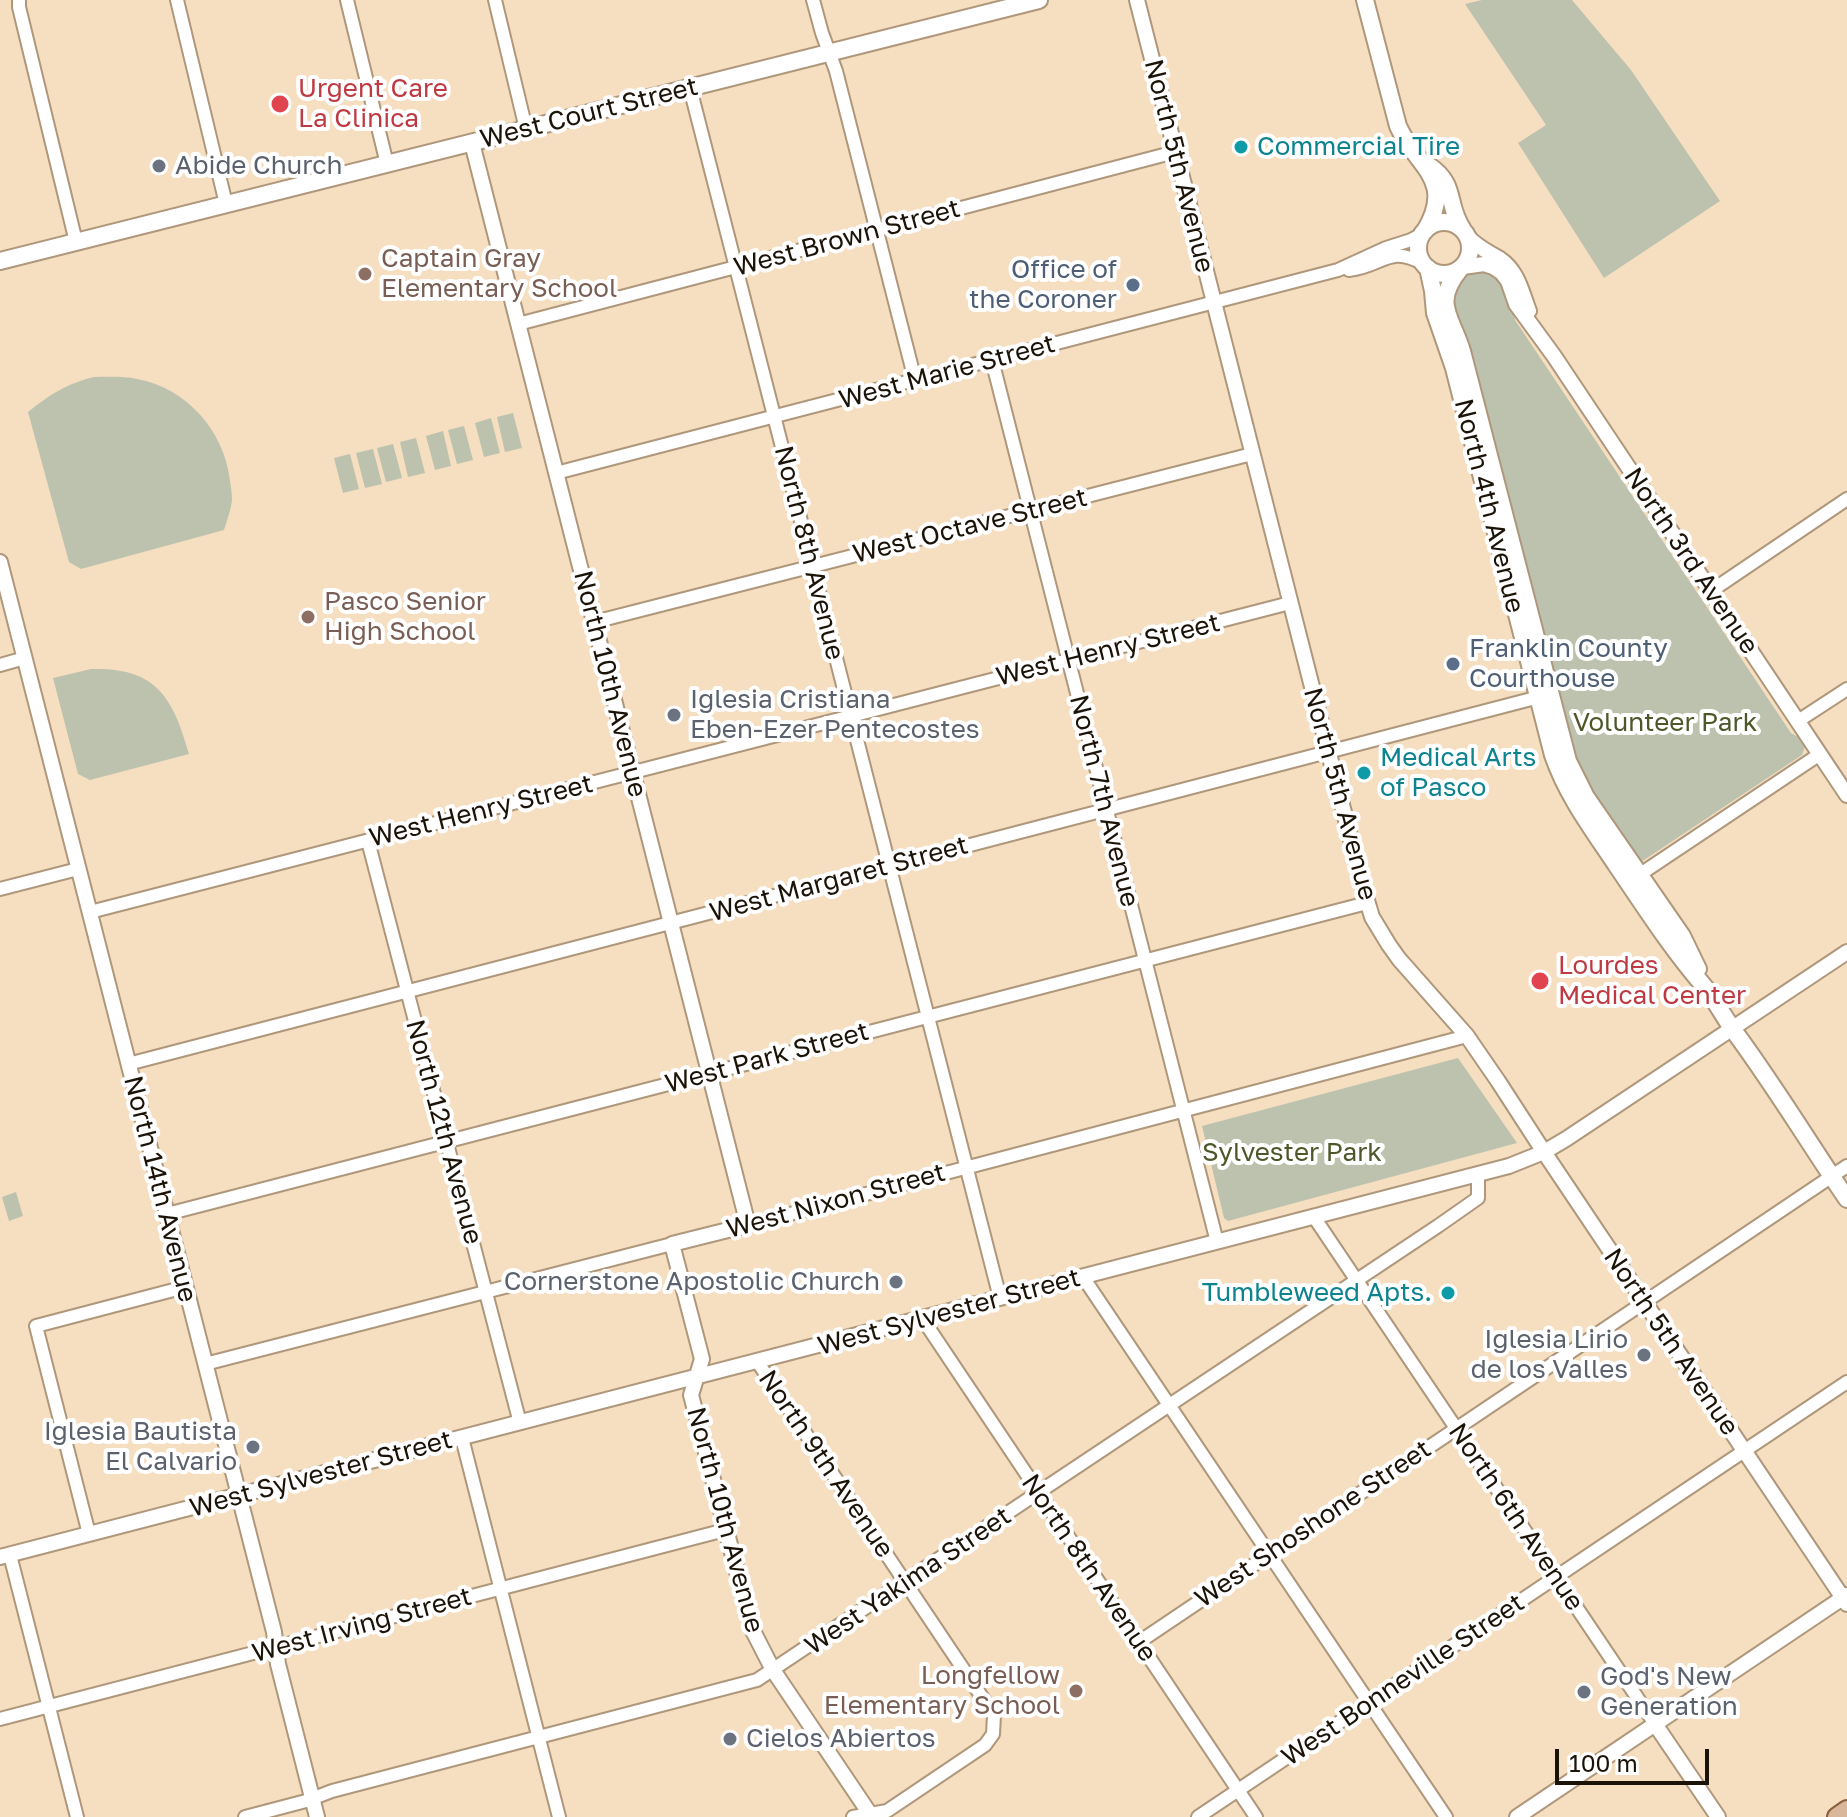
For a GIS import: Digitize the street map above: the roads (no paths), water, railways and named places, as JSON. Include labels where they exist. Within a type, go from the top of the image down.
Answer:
[{"type":"main road","name":"West Court Street","points":[[0,261],[1039,0]]},
{"type":"main road","points":[[1365,0],[1398,126],[1431,175],[1436,196],[1434,210],[1418,251],[1426,266],[1440,274],[1454,273],[1469,260],[1466,234],[1452,210],[1446,182],[1440,173],[1422,161]]},
{"type":"main road","points":[[1424,233],[1433,225],[1446,222],[1466,234]]},
{"type":"main road","name":"North 4th Avenue","points":[[1426,266],[1437,318],[1454,368],[1544,695]]},
{"type":"main road","name":"North 4th Avenue","points":[[1462,268],[1445,295],[1446,312],[1462,351],[1544,695],[1553,755],[1576,804],[1682,936],[1704,986],[1847,1199]]},
{"type":"main road","points":[[1837,1817],[1847,1810]]},
{"type":"street","points":[[19,0],[76,242]]},
{"type":"street","points":[[177,0],[226,204]]},
{"type":"street","points":[[347,0],[387,164]]},
{"type":"street","points":[[495,0],[526,129]]},
{"type":"street","points":[[813,0],[836,71],[915,380]]},
{"type":"street","name":"North 5th Avenue","points":[[1137,0],[1367,903],[1399,959],[1467,1036],[1846,1599]]},
{"type":"street","name":"North 8th Avenue","points":[[690,88],[1000,1298]]},
{"type":"street","name":"North 10th Avenue","points":[[472,143],[748,1225]]},
{"type":"street","name":"West Brown Street","points":[[518,324],[1175,152]]},
{"type":"street","name":"West Marie Street","points":[[1338,270],[1424,233]]},
{"type":"street","name":"North 3rd Avenue","points":[[1466,234],[1483,251],[1512,270],[1534,327]]},
{"type":"street","name":"West Marie Street","points":[[556,473],[1338,270],[1367,267],[1390,256],[1399,254],[1426,266]]},
{"type":"street","name":"North 3rd Avenue","points":[[1462,268],[1484,264],[1502,273],[1510,285],[1514,300],[1847,795]]},
{"type":"street","name":"North 7th Avenue","points":[[992,360],[1217,1242]]},
{"type":"street","name":"West Octave Street","points":[[594,622],[1252,454]]},
{"type":"street","points":[[1711,591],[1847,499]]},
{"type":"street","name":"North 14th Avenue","points":[[0,562],[274,1632],[278,1664],[317,1817]]},
{"type":"street","name":"West Henry Street","points":[[90,912],[1290,603]]},
{"type":"street","points":[[0,665],[25,658]]},
{"type":"street","points":[[1798,721],[1847,689]]},
{"type":"street","name":"West Margaret Street","points":[[128,1064],[1544,695]]},
{"type":"street","points":[[1634,879],[1820,754]]},
{"type":"street","name":"North 12th Avenue","points":[[368,841],[520,1423]]},
{"type":"street","points":[[0,889],[78,869]]},
{"type":"street","name":"West Park Street","points":[[167,1214],[1367,903]]},
{"type":"street","name":"West Sylvester Street","points":[[5,1556],[1509,1166],[1566,1139],[1847,952]]},
{"type":"street","name":"West Nixon Street","points":[[205,1364],[1467,1036]]},
{"type":"street","name":"West Shoshone Street","points":[[1139,1642],[1847,1166]]},
{"type":"street","name":"West Yakima Street","points":[[245,1817],[332,1791],[757,1680],[1478,1198],[1478,1174]]},
{"type":"street","name":"North 6th Avenue","points":[[1314,1217],[1718,1817]]},
{"type":"street","name":"North 10th Avenue","points":[[672,1244],[702,1359],[691,1395],[752,1629],[773,1670],[871,1816]]},
{"type":"street","points":[[1083,1277],[1446,1817]]},
{"type":"street","points":[[89,1534],[36,1326],[185,1287]]},
{"type":"street","name":"North 8th Avenue","points":[[922,1318],[1256,1817]]},
{"type":"street","name":"North 9th Avenue","points":[[757,1361],[992,1710],[995,1721],[995,1729],[985,1745],[887,1811],[871,1816]]},
{"type":"street","name":"West Bonneville Street","points":[[1198,1817],[1847,1382]]},
{"type":"street","points":[[462,1438],[559,1817]]},
{"type":"street","name":"West Irving Street","points":[[0,1719],[725,1530]]},
{"type":"street","points":[[5,1556],[77,1817]]},
{"type":"street","points":[[1517,1817],[1846,1599]]},
{"type":"street","points":[[853,1817],[871,1816]]},
{"type":"place","name":"Urgent Care La Clinica","points":[[280,104]]},
{"type":"place","name":"Commercial Tire","points":[[1241,147]]},
{"type":"place","name":"Abide Church","points":[[159,166]]},
{"type":"place","name":"Captain Gray Elementary School","points":[[365,274]]},
{"type":"place","name":"Office of the Coroner","points":[[1133,285]]},
{"type":"place","name":"Pasco Senior High School","points":[[308,617]]},
{"type":"place","name":"Franklin County Courthouse","points":[[1453,664]]},
{"type":"place","name":"Iglesia Cristiana Eben-Ezer Pentecostes","points":[[674,715]]},
{"type":"place","name":"Medical Arts of Pasco","points":[[1364,773]]},
{"type":"place","name":"Lourdes Medical Center","points":[[1540,981]]},
{"type":"place","name":"Cornerstone Apostolic Church","points":[[896,1282]]},
{"type":"place","name":"Tumbleweed Apts.","points":[[1448,1293]]},
{"type":"place","name":"Iglesia Lirio de los Valles","points":[[1644,1355]]},
{"type":"place","name":"Iglesia Bautista El Calvario","points":[[253,1447]]},
{"type":"place","name":"Longfellow Elementary School","points":[[1076,1691]]},
{"type":"place","name":"God's New Generation","points":[[1584,1692]]},
{"type":"place","name":"Cielos Abiertos","points":[[730,1739]]},
{"type":"park label","name":"Volunteer Park","points":[[1665,723]]},
{"type":"park label","name":"Sylvester Park","points":[[1292,1153]]}]
